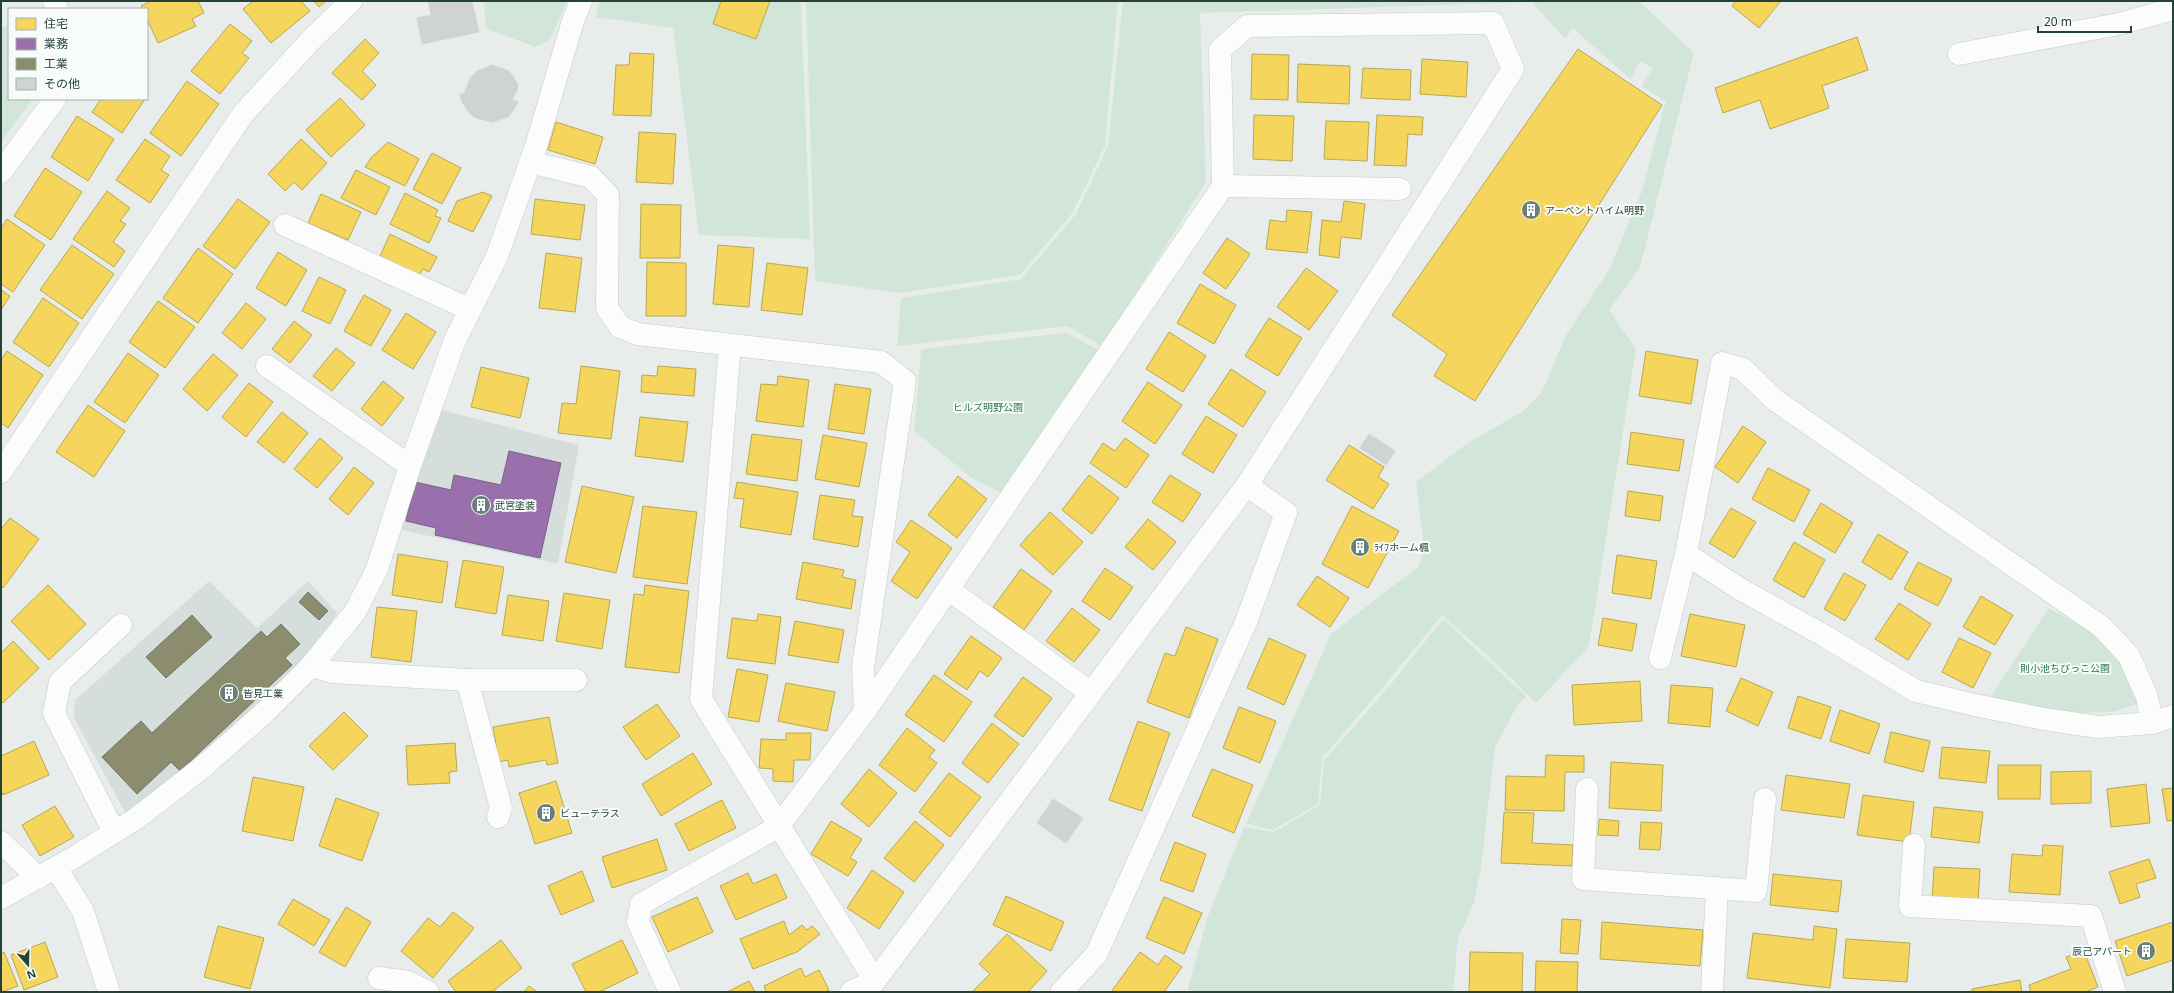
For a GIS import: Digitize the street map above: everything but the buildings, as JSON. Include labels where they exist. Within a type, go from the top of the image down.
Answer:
[{"type":"street","points":[[1,472],[243,114],[311,40],[351,1]]},
{"type":"street","points":[[1,898],[47,873],[136,818],[204,766],[265,712],[311,666],[355,612],[378,569],[410,466],[455,340],[469,309],[497,256],[530,162],[573,21],[581,1]]},
{"type":"street","points":[[1959,54],[2119,24],[2173,9]]},
{"type":"street","points":[[670,992],[638,922],[641,904],[778,827],[865,711],[1223,186],[1220,50],[1247,26],[1493,23],[1513,69],[1247,485],[875,981],[851,992]]},
{"type":"street","points":[[1,172],[54,100]]},
{"type":"street","points":[[530,162],[591,176],[608,195],[607,308],[620,328],[638,334],[881,362],[905,382],[863,667],[865,711]]},
{"type":"street","points":[[1223,186],[1400,189]]},
{"type":"street","points":[[285,225],[469,309]]},
{"type":"street","points":[[730,345],[700,699],[778,827],[875,981]]},
{"type":"street","points":[[1660,658],[1686,554],[1722,363],[1743,369],[1775,400],[2102,627],[2129,656],[2147,697],[2152,723]]},
{"type":"street","points":[[267,366],[410,466]]},
{"type":"street","points":[[1062,992],[1096,955],[1246,622],[1286,513],[1247,485]]},
{"type":"street","points":[[1686,554],[1740,589],[1823,635],[1916,691],[1975,706],[2090,726],[2152,723],[2173,716]]},
{"type":"street","points":[[948,589],[1091,693]]},
{"type":"street","points":[[114,832],[54,713],[60,682],[121,625]]},
{"type":"street","points":[[311,666],[332,672],[468,680],[576,680]]},
{"type":"street","points":[[468,680],[501,808],[498,817]]},
{"type":"street","points":[[1587,789],[1582,879],[1756,891],[1765,799]]},
{"type":"street","points":[[1,842],[47,873],[83,911],[109,992]]},
{"type":"street","points":[[1914,845],[1910,906],[2091,916],[2115,992]]},
{"type":"street","points":[[1712,992],[1717,888]]},
{"type":"street","points":[[378,978],[408,982],[428,992]]},
{"type":"shaded area","points":[[441,410],[579,445],[558,564],[397,529]]},
{"type":"shaded area","points":[[209,581],[257,628],[308,581],[337,613],[329,626],[295,668],[181,774],[126,814],[74,718],[75,700]]},
{"type":"green space","points":[[483,1],[567,1],[550,40],[536,47],[487,29]]},
{"type":"green space","points":[[600,1],[801,1],[810,239],[699,235],[673,28],[596,17]]},
{"type":"green space","points":[[806,1],[1118,1],[1105,146],[1073,212],[1020,275],[899,293],[815,281]]},
{"type":"green space","points":[[1123,1],[1639,1],[1694,53],[1640,267],[1609,310],[1636,349],[1589,646],[1536,703],[1486,654],[1442,615],[1385,685],[1322,758],[1318,804],[1273,830],[1246,824],[1331,634],[1419,566],[1424,547],[1416,482],[1469,442],[1522,412],[1542,392],[1565,337],[1609,270],[1642,191],[1666,101],[1641,86],[1653,69],[1641,61],[1630,79],[1573,28],[1565,39],[1532,2],[1200,13],[1206,182],[1102,347],[1068,326],[897,346],[901,298],[1021,279],[1076,214],[1108,146]]},
{"type":"green space","points":[[8,25],[8,100],[32,100],[1,142],[1,28]]},
{"type":"green space","name":"ヒルズ明野公園","points":[[1067,333],[1100,351],[1007,496],[972,478],[914,431],[921,349]]},
{"type":"green space","name":"則小池ちびっこ公園","points":[[2049,608],[2102,638],[2123,666],[2140,696],[2137,704],[2112,712],[2069,713],[1989,699]]},
{"type":"green space","points":[[1443,619],[1526,696],[1516,708],[1495,747],[1481,867],[1474,903],[1458,939],[1453,992],[1189,992],[1188,988],[1208,916],[1244,827],[1274,832],[1320,805],[1324,760],[1388,688]]},
{"type":"place","name":"アーベントハイム明野","points":[[1531,210]]},
{"type":"place","name":"武宮塗装","points":[[481,505]]},
{"type":"place","name":"ﾗｲﾌホーム楓","points":[[1360,547]]},
{"type":"place","name":"皆見工業","points":[[229,693]]},
{"type":"place","name":"ビューテラス","points":[[546,813]]},
{"type":"place","name":"辰己アパート","points":[[2146,951]]}]
